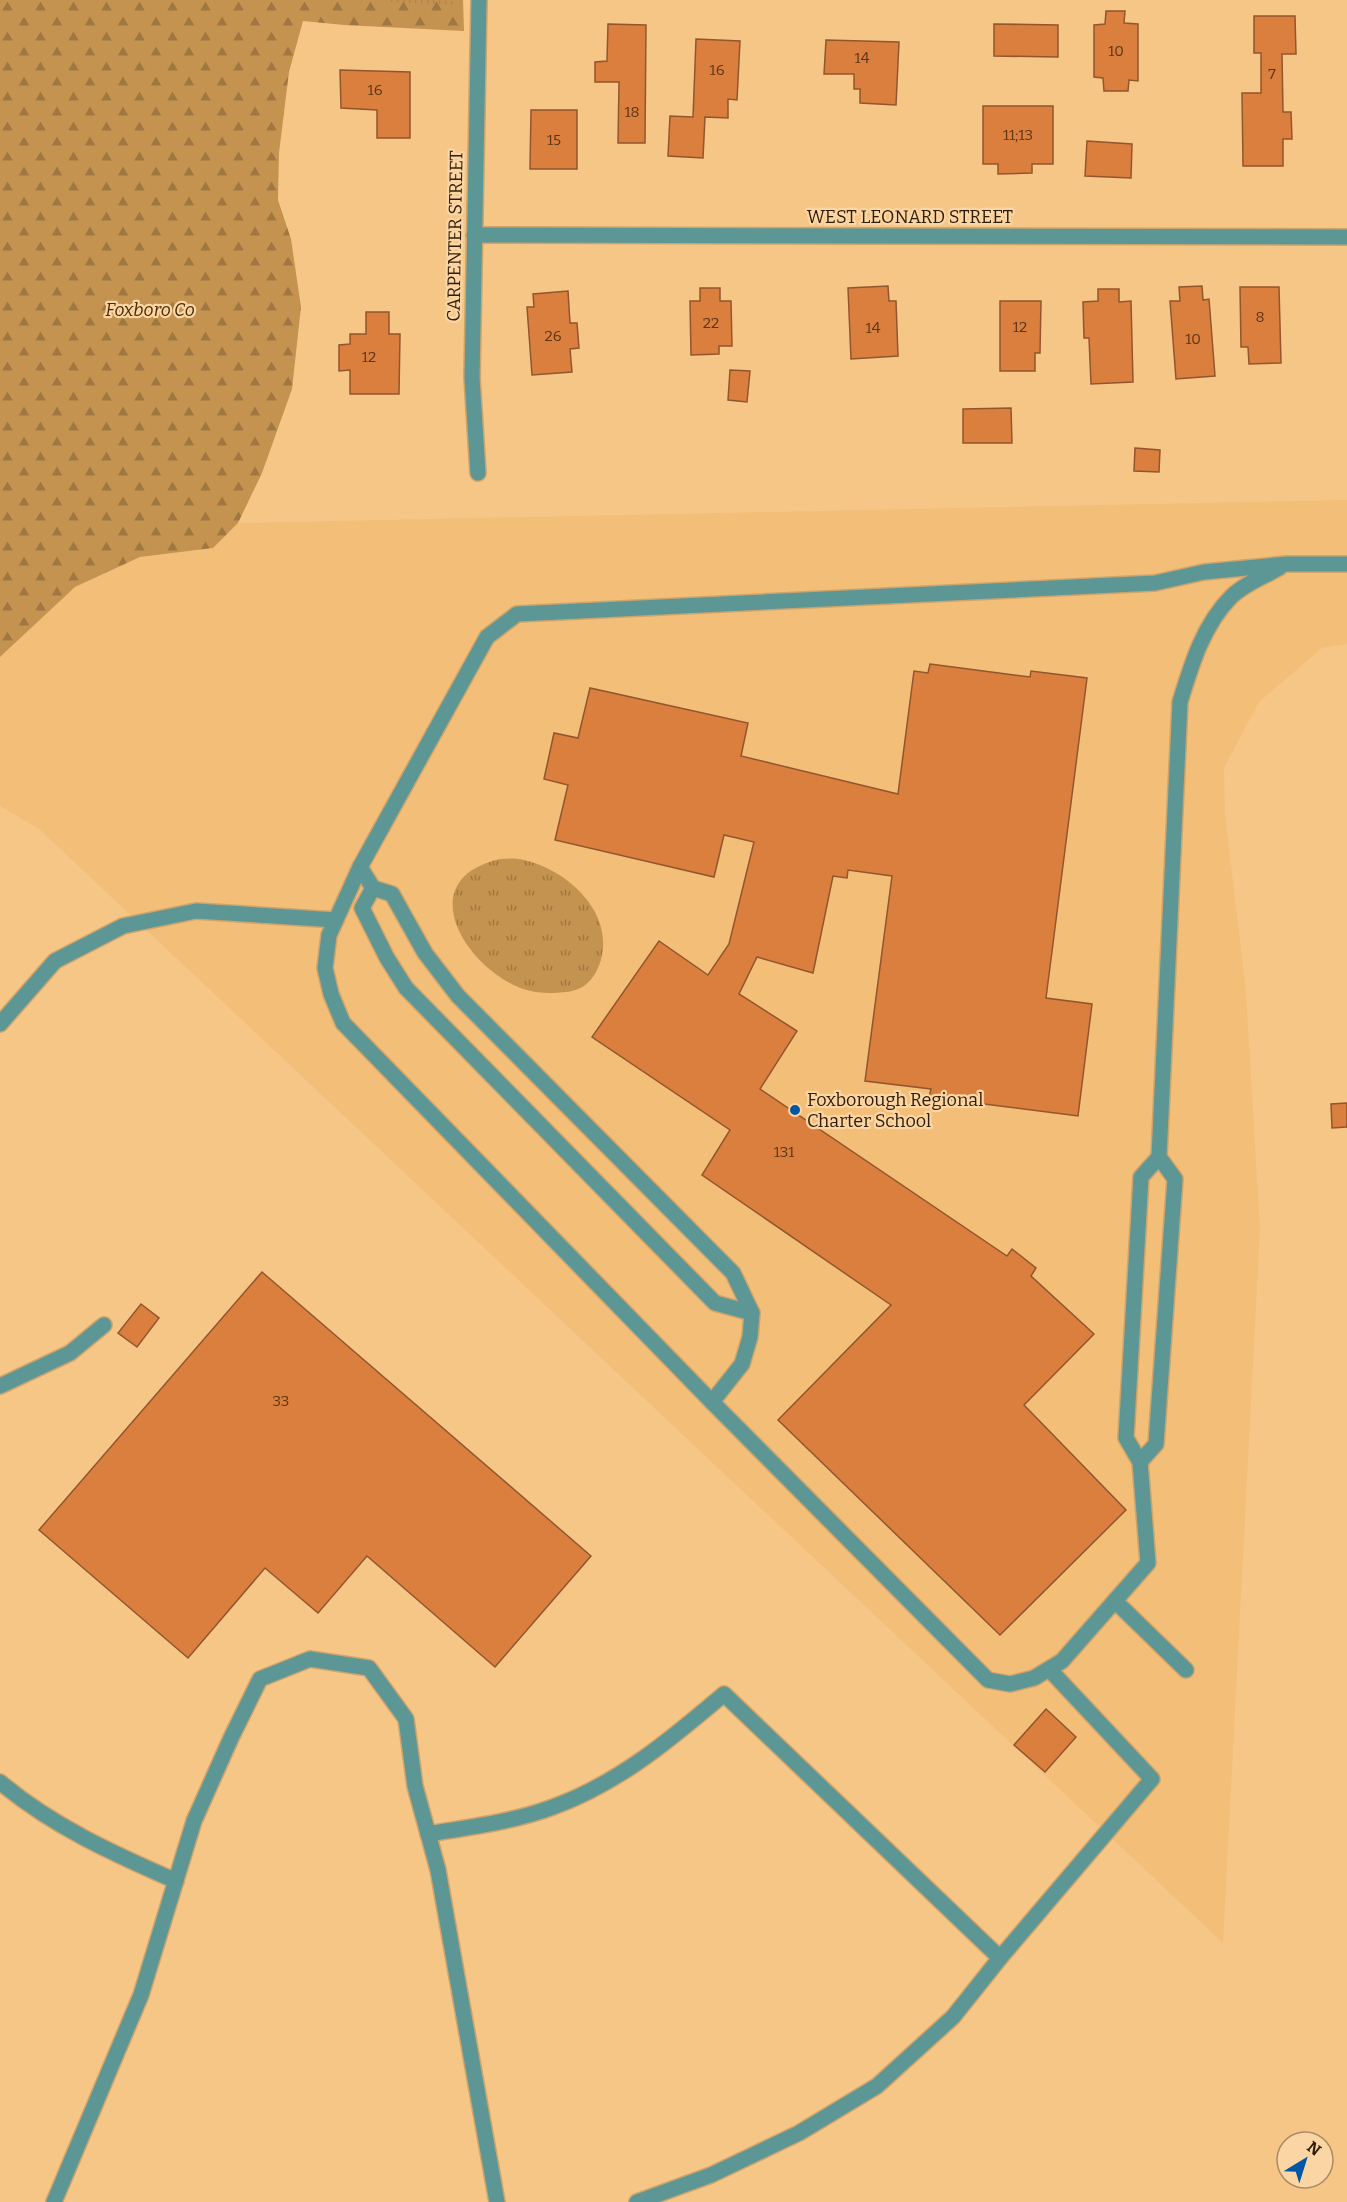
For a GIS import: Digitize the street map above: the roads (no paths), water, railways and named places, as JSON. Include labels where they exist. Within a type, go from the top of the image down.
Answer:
[{"type":"street","name":"CARPENTER STREET","points":[[477,473],[472,378],[479,2]]},
{"type":"street","name":"WEST LEONARD STREET","points":[[474,236],[1347,237]]},
{"type":"street","points":[[1140,1462],[1156,1444],[1175,1179],[1159,1157],[1180,702],[1201,642],[1219,612],[1231,597],[1248,584],[1287,564]]},
{"type":"street","points":[[1159,1157],[1141,1177],[1126,1438],[1140,1462],[1148,1563],[1062,1661],[1034,1678],[1010,1684],[988,1680],[712,1402],[343,1023],[331,994],[325,968],[329,935],[360,867],[487,637],[517,614],[1155,583],[1204,572],[1287,564],[1347,564]]},
{"type":"street","points":[[360,867],[373,888],[392,894],[425,953],[458,996],[734,1273],[752,1313],[750,1337],[742,1364],[712,1402]]},
{"type":"street","points":[[373,888],[362,908],[387,958],[406,988],[715,1304],[752,1313]]},
{"type":"street","points":[[0,1024],[55,961],[123,926],[196,911],[336,920]]},
{"type":"street","points":[[0,1386],[70,1353],[104,1324]]},
{"type":"street","points":[[1115,1601],[1186,1670]]},
{"type":"street","points":[[54,2202],[141,1995],[194,1821],[231,1738],[260,1679],[310,1659],[369,1668],[406,1719],[415,1786],[438,1870],[497,2202]]},
{"type":"street","points":[[637,2202],[711,2175],[789,2138],[877,2086],[953,2017],[1152,1779],[1049,1669]]},
{"type":"street","points":[[428,1833],[500,1823],[554,1807],[601,1785],[666,1743],[724,1694],[1000,1958]]},
{"type":"street","points":[[0,1782],[17,1797],[82,1839],[176,1881]]},
{"type":"place","name":"Foxborough Regional Charter School","points":[[795,1110]]},
{"type":"park label","name":"Foxboro Co","points":[[150,310]]}]
